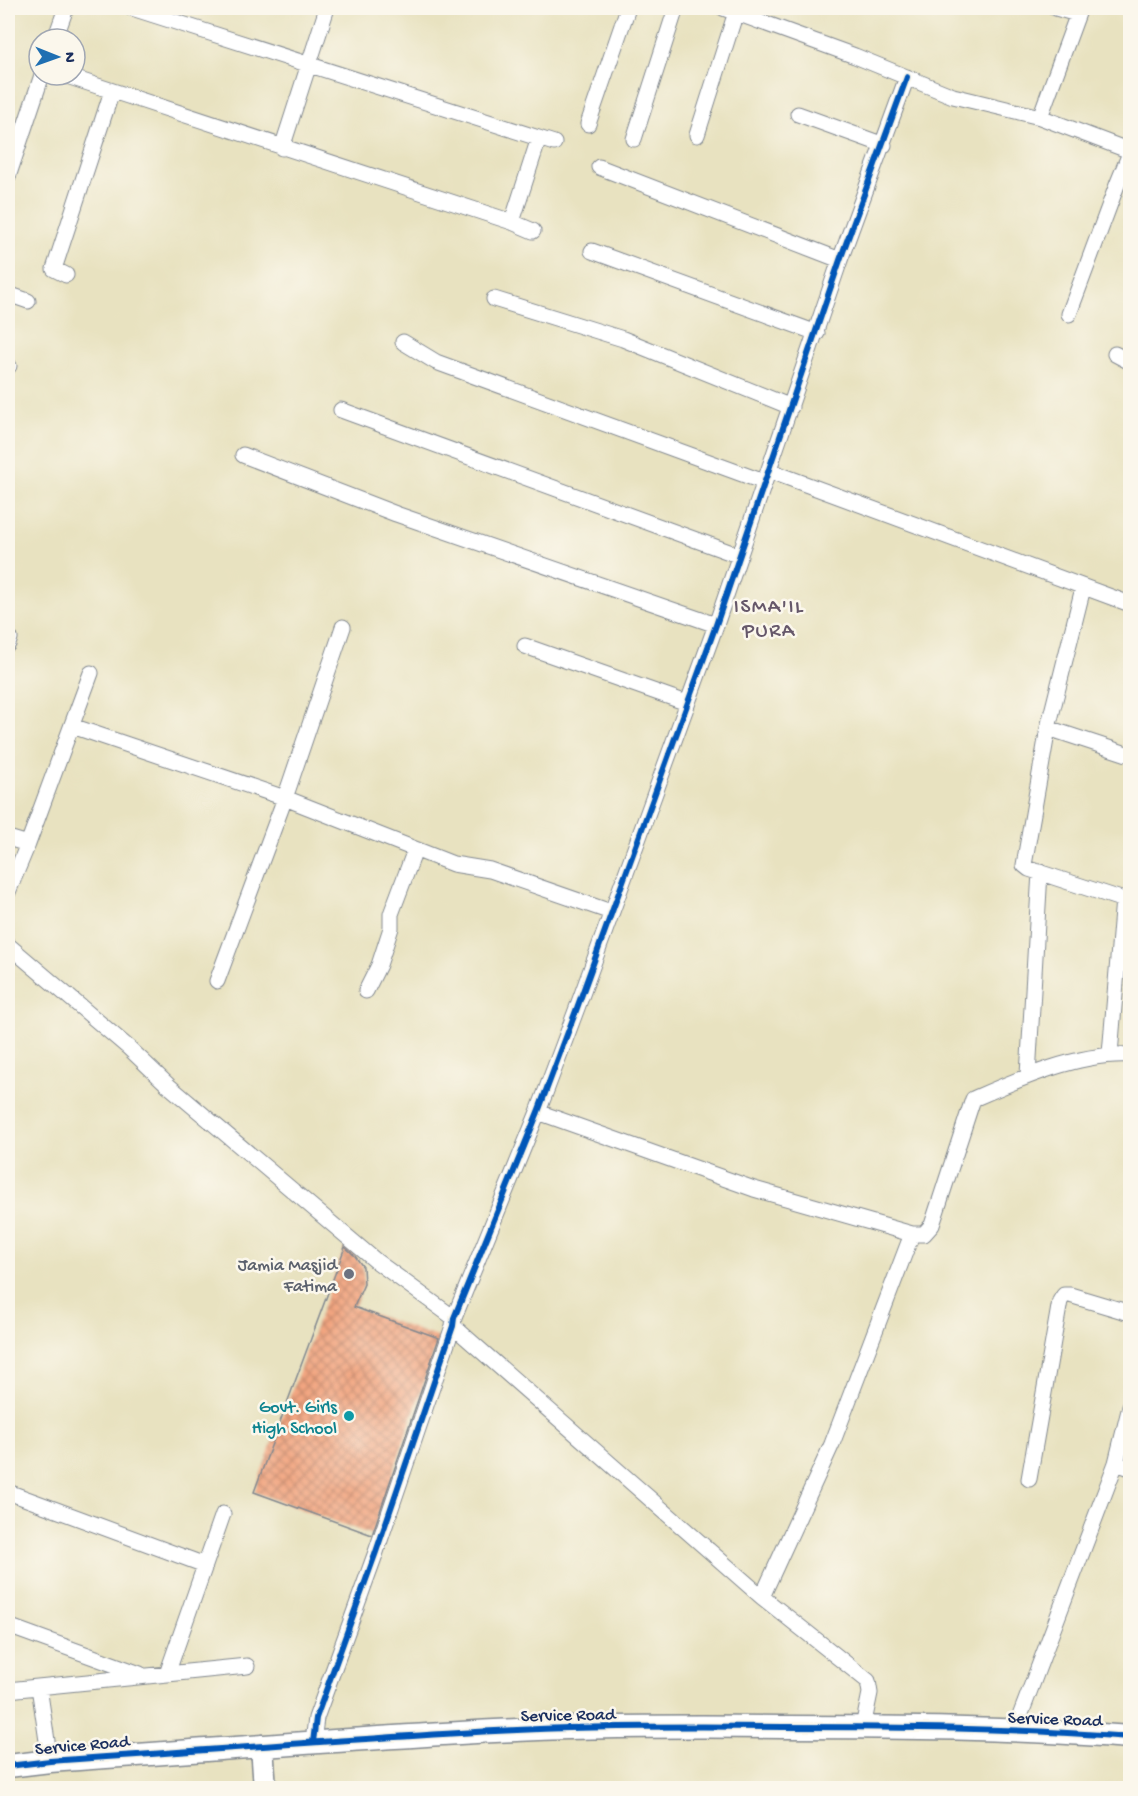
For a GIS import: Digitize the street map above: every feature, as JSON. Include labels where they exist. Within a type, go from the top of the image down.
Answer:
[{"type":"street","points":[[59,27],[66,8]]},
{"type":"street","points":[[132,8],[554,143]]},
{"type":"street","points":[[282,148],[327,8]]},
{"type":"street","points":[[588,124],[628,8]]},
{"type":"street","points":[[634,139],[676,8]]},
{"type":"street","points":[[1040,117],[1078,11],[1056,8]]},
{"type":"street","points":[[697,135],[729,10],[953,96],[1040,117],[1131,152],[1070,314]]},
{"type":"street","points":[[313,1742],[316,1718],[376,1552],[454,1322],[577,1008],[716,625],[840,260],[907,77]]},
{"type":"street","points":[[87,83],[512,222],[533,231]]},
{"type":"street","points":[[8,177],[38,87]]},
{"type":"street","points":[[66,275],[54,270],[112,91]]},
{"type":"street","points":[[798,114],[884,145]]},
{"type":"street","points":[[512,222],[539,138]]},
{"type":"street","points":[[599,168],[840,260]]},
{"type":"street","points":[[592,251],[817,333]]},
{"type":"street","points":[[8,294],[28,301]]},
{"type":"street","points":[[495,299],[622,339],[791,407]]},
{"type":"street","points":[[403,342],[436,362],[1131,604]]},
{"type":"street","points":[[1115,354],[1131,362]]},
{"type":"street","points":[[341,410],[740,556]]},
{"type":"street","points":[[243,455],[396,514],[716,625]]},
{"type":"street","points":[[1083,588],[1048,728],[1024,865],[1029,869],[1127,901],[1110,1054]]},
{"type":"street","points":[[217,981],[285,798],[343,627]]},
{"type":"street","points":[[525,646],[687,703]]},
{"type":"street","points":[[8,892],[91,673]]},
{"type":"street","points":[[72,726],[285,798],[453,864],[490,870],[610,912]]},
{"type":"street","points":[[1048,728],[1131,755]]},
{"type":"street","points":[[8,838],[28,844]]},
{"type":"street","points":[[366,991],[379,965],[391,928],[391,914],[416,850]]},
{"type":"street","points":[[1028,1075],[1040,872]]},
{"type":"street","points":[[8,945],[129,1048],[169,1086],[376,1261],[454,1322],[762,1597],[868,1681],[870,1693],[863,1727]]},
{"type":"street","points":[[538,1112],[754,1189],[912,1234],[924,1234],[932,1225],[973,1099],[1028,1075],[1110,1054],[1131,1055]]},
{"type":"street","points":[[762,1597],[832,1444],[912,1234]]},
{"type":"street","points":[[1029,1479],[1060,1301],[1064,1295],[1070,1295],[1131,1313]]},
{"type":"street","points":[[1014,1732],[1123,1465],[1131,1406]]},
{"type":"street","points":[[8,1492],[205,1565]]},
{"type":"street","points":[[167,1674],[223,1514]]},
{"type":"street","points":[[8,1626],[144,1676]]},
{"type":"street","points":[[8,1690],[247,1666]]},
{"type":"street","points":[[39,1687],[50,1761]]},
{"type":"street","name":"Service Road","points":[[8,1766],[313,1742],[498,1731],[681,1726],[863,1727],[1131,1737]]},
{"type":"street","points":[[262,1746],[265,1788]]},
{"type":"building","name":"Govt. Girls High School","points":[[345,1247],[363,1267],[364,1284],[354,1307],[439,1338],[372,1535],[254,1492]]},
{"type":"cycle path","points":[[313,1742],[316,1718],[376,1552],[454,1318],[538,1112],[577,1008],[716,625],[840,260],[907,77]]},
{"type":"cycle path","points":[[8,1766],[328,1741],[567,1728],[913,1728],[1130,1737]]},
{"type":"place","name":"Jamia Masjid Fatima","points":[[349,1274]]},
{"type":"place","name":"Govt. Girls High School","points":[[349,1416]]},
{"type":"district","name":"ISMA'IL PURA","points":[[769,617]]}]
